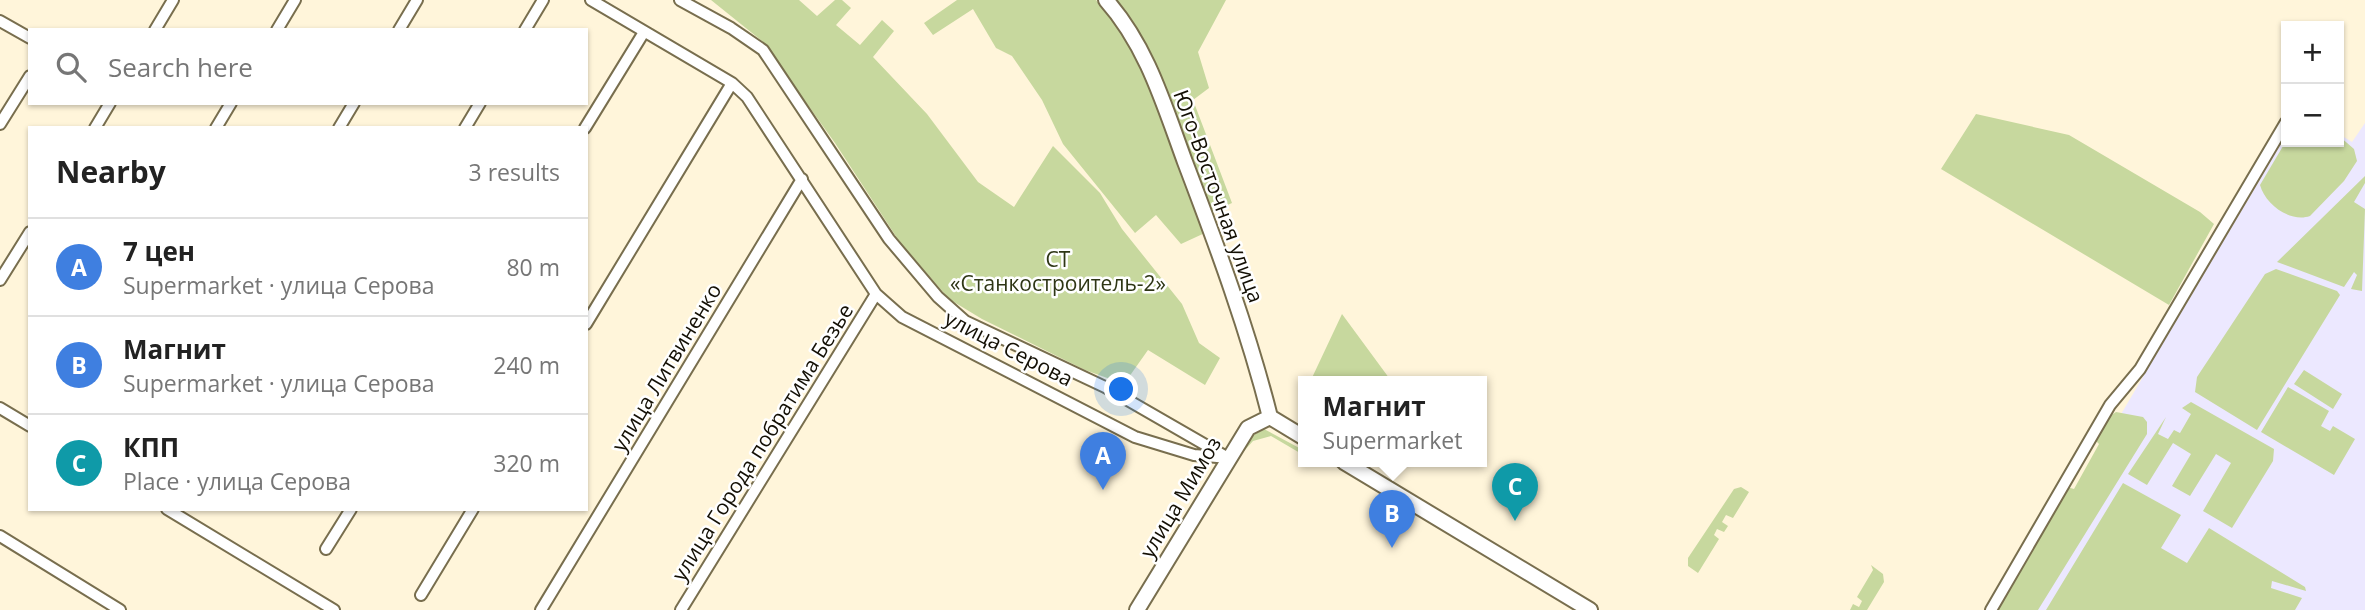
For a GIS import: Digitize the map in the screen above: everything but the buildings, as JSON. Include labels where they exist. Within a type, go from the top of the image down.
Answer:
[{"type":"street","points":[[277,28],[295,0]]},
{"type":"street","points":[[400,28],[417,0]]},
{"type":"street","points":[[526,28],[543,0]]},
{"type":"street","name":"улица Серова","points":[[591,0],[732,83],[747,97],[876,294],[902,317],[1135,437],[1194,455],[1228,458]]},
{"type":"street","name":"улица Серова","points":[[680,0],[732,28],[763,50],[889,239],[938,297],[965,321],[1105,387],[1228,458]]},
{"type":"street","name":"Юго-Восточная улица","points":[[1106,0],[1128,25],[1152,75],[1238,306],[1266,395],[1270,417]]},
{"type":"street","points":[[156,28],[168,2]]},
{"type":"street","points":[[0,21],[28,37]]},
{"type":"street","points":[[586,126],[644,32]]},
{"type":"street","points":[[0,124],[28,79]]},
{"type":"street","points":[[588,321],[732,83]]},
{"type":"street","points":[[96,126],[109,105]]},
{"type":"street","points":[[217,126],[230,105]]},
{"type":"street","points":[[340,126],[353,105]]},
{"type":"street","points":[[466,126],[479,105]]},
{"type":"street","points":[[1991,610],[2110,405],[2140,369],[2281,130]]},
{"type":"street","name":"улица Литвиненко","points":[[541,610],[802,179]]},
{"type":"street","points":[[0,280],[28,235]]},
{"type":"street","name":"улица Города побратима Безье","points":[[681,610],[876,294]]},
{"type":"street","points":[[0,408],[28,425]]},
{"type":"street","points":[[1270,417],[1298,434]]},
{"type":"street","name":"улица Мимоз","points":[[1137,610],[1248,428],[1270,417]]},
{"type":"street","points":[[1352,467],[1590,610]]},
{"type":"street","points":[[170,511],[334,610]]},
{"type":"street","points":[[326,549],[350,511]]},
{"type":"street","points":[[421,596],[472,511]]},
{"type":"street","points":[[0,536],[120,610]]},
{"type":"shaded area","points":[[2365,123],[2365,610],[2005,610],[2281,144],[2281,147],[2344,147],[2344,137],[2352,142]]},
{"type":"green space","name":"СТ «Станкостроитель-2»","points":[[711,0],[799,0],[817,16],[835,0],[842,0],[851,8],[836,25],[860,45],[882,20],[894,31],[873,57],[927,114],[978,182],[1014,207],[1053,146],[1100,193],[1122,229],[1182,304],[1199,343],[1220,358],[1205,385],[1148,350],[1124,384],[1085,370],[982,319],[949,299],[899,241],[835,143],[762,41]]},
{"type":"green space","points":[[957,0],[1096,0],[1132,46],[1207,232],[1181,244],[1156,215],[1135,233],[1063,144],[1042,100],[1012,56],[996,48],[973,9],[933,35],[924,23]]},
{"type":"green space","points":[[1112,0],[1226,0],[1198,52],[1209,88],[1193,100],[1232,203],[1212,212],[1146,49],[1132,21]]},
{"type":"green space","points":[[1976,114],[2069,135],[2200,212],[2214,224],[2169,305],[1941,169]]},
{"type":"green space","points":[[2344,140],[2354,149],[2357,161],[2344,181],[2310,216],[2294,217],[2279,210],[2267,199],[2260,185],[2282,147],[2344,147]]},
{"type":"green space","points":[[2365,176],[2365,183],[2354,202],[2365,209],[2362,291],[2351,289],[2357,275],[2354,272],[2344,287],[2277,262]]},
{"type":"green space","points":[[2276,269],[2337,291],[2340,295],[2257,430],[2195,392],[2197,377],[2265,274]]},
{"type":"green space","points":[[1342,314],[1388,376],[1313,376]]},
{"type":"green space","points":[[2304,370],[2342,394],[2333,409],[2294,384]]},
{"type":"green space","points":[[2288,387],[2329,411],[2321,426],[2330,431],[2333,426],[2355,439],[2334,475],[2261,432]]},
{"type":"green space","points":[[2191,402],[2274,449],[2273,461],[2232,528],[2203,511],[2231,463],[2216,454],[2190,496],[2172,486],[2191,454],[2173,443],[2147,485],[2128,474],[2166,417],[2158,434],[2168,439],[2174,430],[2180,433],[2191,414],[2182,408]]},
{"type":"green space","points":[[2116,412],[2143,417],[2147,422],[2147,434],[2038,610],[1996,610],[2067,487],[2074,489],[2099,444],[2095,440],[2110,416]]},
{"type":"green space","points":[[1264,429],[1298,447],[1298,452],[1271,436],[1253,441],[1236,460],[1254,435]]},
{"type":"green space","points":[[2123,483],[2181,515],[2161,548],[2187,563],[2209,528],[2305,587],[2306,591],[2272,581],[2271,588],[2302,598],[2295,610],[2046,610]]},
{"type":"green space","points":[[1741,487],[1749,492],[1733,518],[1726,515],[1722,522],[1728,526],[1724,532],[1717,529],[1714,535],[1719,539],[1698,573],[1688,566],[1688,558],[1734,489]]},
{"type":"green space","points":[[1871,565],[1883,574],[1884,582],[1867,610],[1850,610],[1853,604],[1859,607],[1862,601],[1857,597],[1873,570]]},
{"type":"place","name":"7 цен","points":[[1103,490]]},
{"type":"place","name":"КПП","points":[[1515,521]]},
{"type":"place","name":"Магнит","points":[[1392,548]]}]
